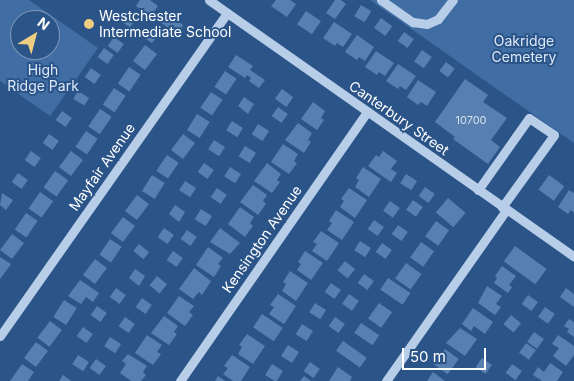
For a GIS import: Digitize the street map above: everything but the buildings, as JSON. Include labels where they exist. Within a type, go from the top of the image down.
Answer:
[{"type":"street","name":"Canterbury Street","points":[[209,0],[574,258]]},
{"type":"street","points":[[381,0],[413,22],[427,24],[438,20],[453,0]]},
{"type":"street","name":"Mayfair Avenue","points":[[0,336],[227,13]]},
{"type":"street","name":"Kensington Avenue","points":[[180,381],[367,112]]},
{"type":"street","points":[[386,381],[554,135],[529,118],[478,190]]},
{"type":"green space","name":"High Ridge Park","points":[[0,0],[29,0],[43,10],[10,10],[10,60],[60,60],[60,22],[98,48],[50,116],[0,81]]},
{"type":"green space","name":"Oakridge Cemetery","points":[[370,0],[574,0],[574,143]]},
{"type":"place","name":"Westchester Intermediate School","points":[[89,24]]}]
